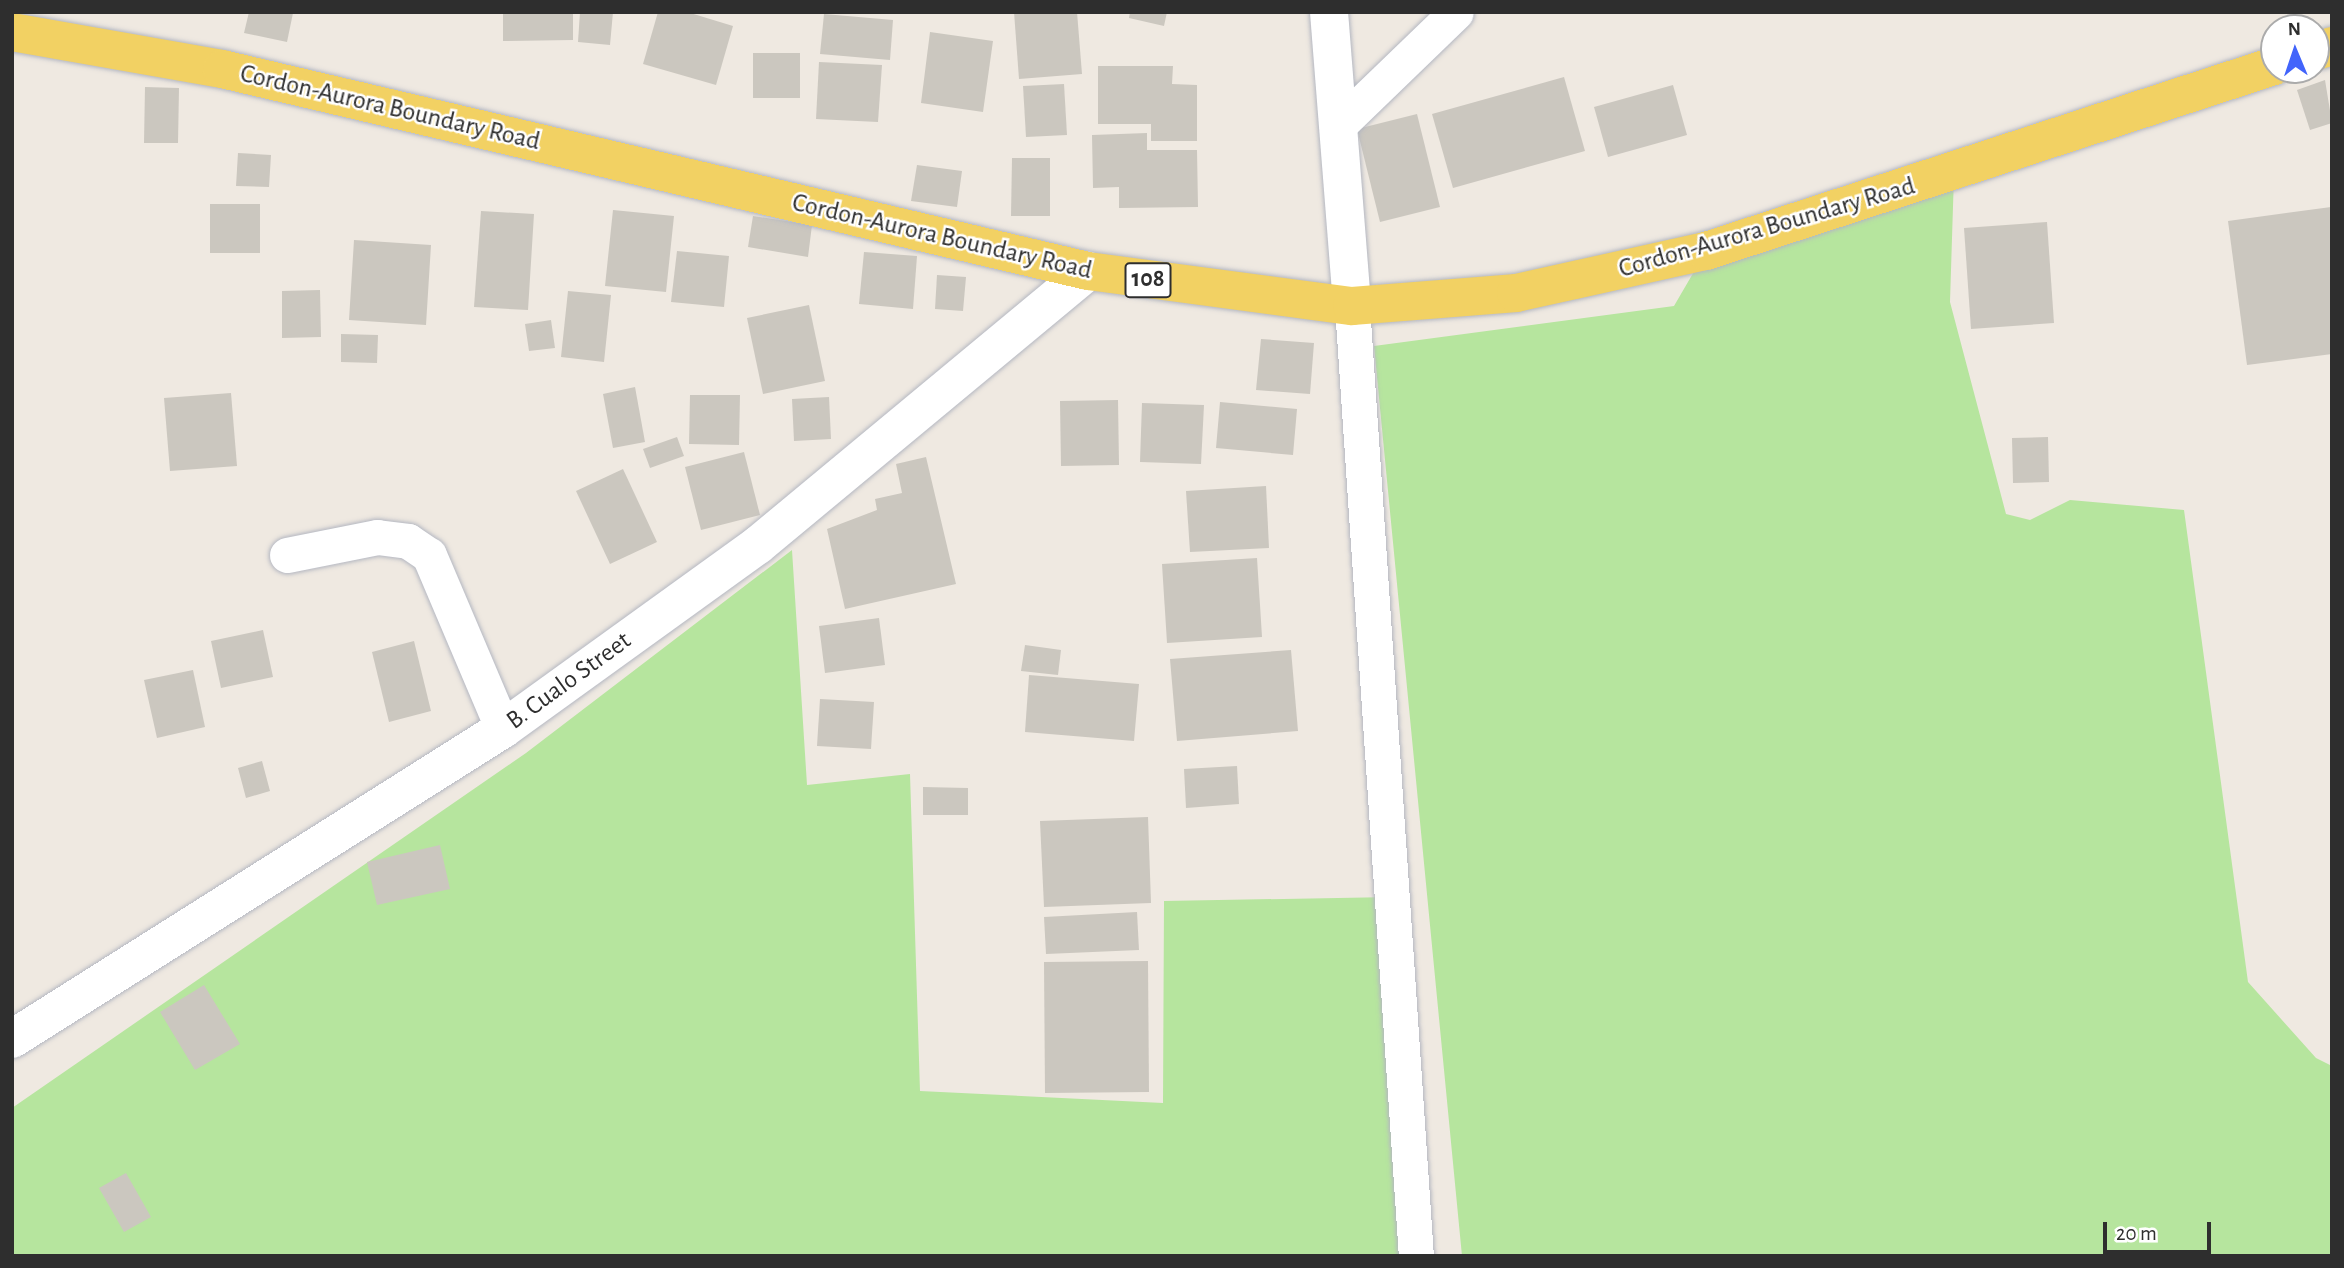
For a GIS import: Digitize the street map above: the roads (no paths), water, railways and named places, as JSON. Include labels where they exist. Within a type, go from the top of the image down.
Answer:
[{"type":"main road","name":"Cordon-Aurora Boundary Road","points":[[12,32],[222,69],[1088,271],[1352,306],[1516,293],[1706,251],[2260,71]]},
{"type":"street","points":[[1329,12],[1352,306],[1416,1256]]},
{"type":"street","points":[[1337,127],[1456,12]]},
{"type":"street","name":"B. Cualo Street","points":[[12,1039],[503,729],[758,545],[1088,271]]},
{"type":"street","points":[[287,555],[377,537],[408,541],[429,555],[503,729]]}]
